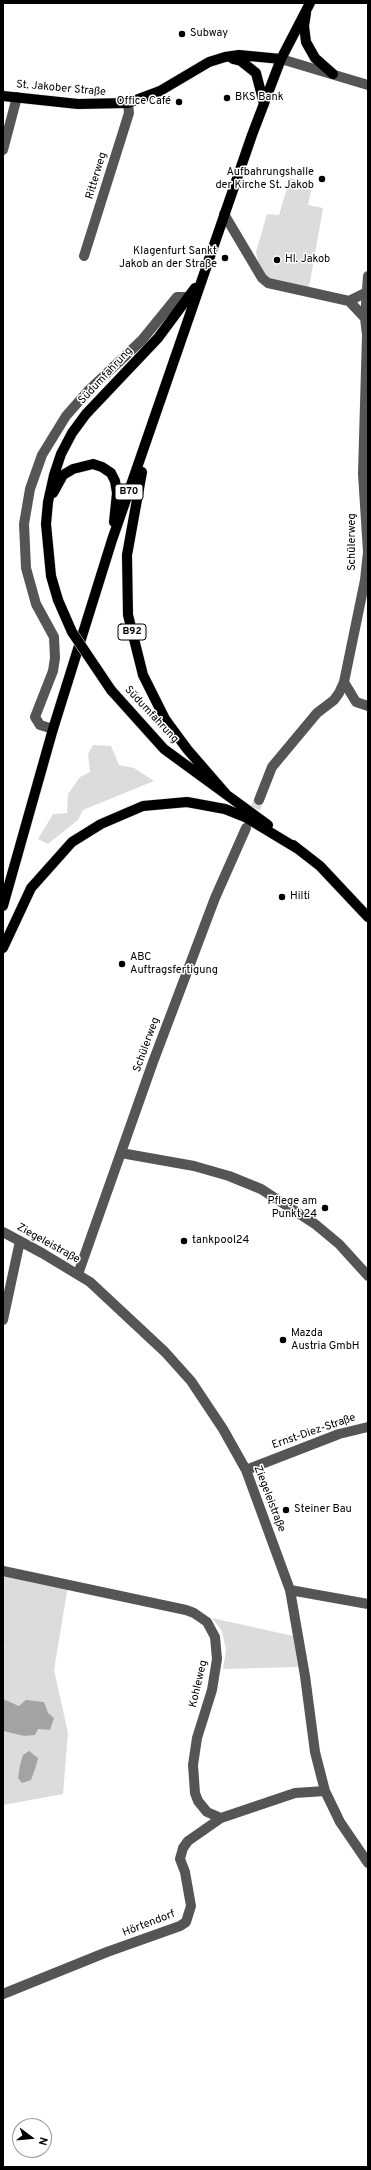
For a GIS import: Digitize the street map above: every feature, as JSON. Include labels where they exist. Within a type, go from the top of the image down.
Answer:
[{"type":"main road","name":"B70","points":[[3,906],[53,729],[112,540],[147,443],[224,214],[264,104],[281,59],[308,6]]},
{"type":"main road","points":[[308,6],[304,26],[306,42],[315,58],[333,74]]},
{"type":"main road","name":"St. Jakober Straße","points":[[3,96],[90,105],[128,103],[160,91],[209,62],[225,57],[239,55],[281,59]]},
{"type":"main road","points":[[225,57],[241,61],[256,73],[264,104]]},
{"type":"main road","name":"Südumfahrung","points":[[202,278],[158,338],[86,414],[72,433],[61,454],[54,475],[48,502],[47,547],[51,576],[58,600],[72,632],[111,690],[164,749],[320,866],[368,917]]},
{"type":"main road","name":"B92","points":[[147,443],[127,555],[128,615],[143,675],[165,719],[187,749],[226,794]]},
{"type":"main road","name":"Südumfahrung","points":[[48,502],[63,475],[73,469],[93,464],[102,467],[111,473],[115,481],[117,493],[112,540]]},
{"type":"main road","name":"B92","points":[[3,948],[31,888],[72,842],[101,824],[136,808],[166,803],[187,802],[225,809],[245,818],[298,849]]},
{"type":"street","points":[[281,59],[368,85]]},
{"type":"street","points":[[3,150],[17,97]]},
{"type":"street","name":"Ritterweg","points":[[84,256],[129,113],[128,103]]},
{"type":"street","points":[[224,214],[262,278],[268,283],[349,300],[367,292]]},
{"type":"street","name":"Schülerweg","points":[[259,800],[272,767],[317,713],[334,700],[344,682],[365,580],[368,552],[363,474],[368,335],[365,318],[368,276]]},
{"type":"street","points":[[53,729],[40,725],[35,717],[53,671],[55,658],[54,637],[36,604],[26,568],[24,524],[30,489],[42,455],[66,416],[88,391],[142,340],[177,297],[189,297]]},
{"type":"street","points":[[349,300],[365,318]]},
{"type":"street","points":[[344,682],[356,702]]},
{"type":"street","points":[[334,700],[356,702],[368,706]]},
{"type":"street","name":"Schülerweg","points":[[78,1274],[153,1062],[215,898],[246,828]]},
{"type":"street","points":[[122,1153],[194,1166],[228,1176],[261,1190],[315,1224],[339,1244],[368,1276]]},
{"type":"street","name":"Ziegeleistraße","points":[[3,1232],[78,1274],[139,1327],[191,1381],[223,1429],[246,1470],[290,1590],[305,1676],[315,1752],[325,1791],[340,1822],[368,1863]]},
{"type":"street","points":[[3,1320],[20,1241]]},
{"type":"street","name":"Ernst-Diez-Straße","points":[[246,1470],[339,1434],[368,1427]]},
{"type":"street","name":"Kohleweg","points":[[3,1571],[186,1610],[194,1613],[207,1622],[215,1637],[217,1659],[212,1690],[194,1750],[193,1784],[195,1793],[202,1807],[221,1818]]},
{"type":"street","points":[[290,1590],[368,1604]]},
{"type":"street","points":[[221,1818],[295,1793],[325,1791]]},
{"type":"street","name":"Hörtendorf","points":[[3,1994],[107,1952],[180,1926],[186,1922],[190,1906],[185,1872],[180,1859],[183,1848],[188,1841],[221,1818]]},
{"type":"shaded area","points":[[290,178],[312,186],[308,205],[323,208],[309,287],[270,281],[260,271],[256,252],[267,214],[279,215]]},
{"type":"shaded area","points":[[93,745],[111,746],[119,765],[134,768],[154,781],[83,810],[78,820],[48,844],[38,839],[53,814],[67,813],[68,794],[80,777],[90,772],[88,754]]},
{"type":"shaded area","points":[[3,1571],[68,1586],[54,1670],[68,1733],[63,1794],[3,1805],[3,1731],[24,1736],[19,1706],[3,1700],[3,1648],[5,1646],[3,1643]]},
{"type":"shaded area","points":[[212,1618],[293,1636],[298,1667],[223,1669],[226,1650],[222,1631]]},
{"type":"shaded area","points":[[3,1699],[19,1706],[26,1700],[44,1702],[48,1713],[54,1718],[50,1730],[38,1729],[35,1735],[24,1736],[3,1731]]},
{"type":"shaded area","points":[[29,1751],[38,1758],[31,1780],[22,1783],[18,1778],[20,1765],[23,1755]]},
{"type":"tunnel","points":[[249,822],[259,800]]},
{"type":"place","name":"Subway","points":[[182,34]]},
{"type":"place","name":"BKS Bank","points":[[227,98]]},
{"type":"place","name":"Office Café","points":[[179,102]]},
{"type":"place","name":"Aufbahrungshalle der Kirche St. Jakob","points":[[322,179]]},
{"type":"place","name":"Klagenfurt Sankt Jakob an der Straße","points":[[225,258]]},
{"type":"place","name":"Hl. Jakob","points":[[277,260]]},
{"type":"place","name":"Hilti","points":[[282,897]]},
{"type":"place","name":"ABC Auftragsfertigung","points":[[122,964]]},
{"type":"place","name":"Pflege am Punkt 24","points":[[325,1208]]},
{"type":"place","name":"tankpool24","points":[[184,1241]]},
{"type":"place","name":"Mazda Austria GmbH","points":[[283,1340]]},
{"type":"place","name":"Steiner Bau","points":[[286,1510]]}]
